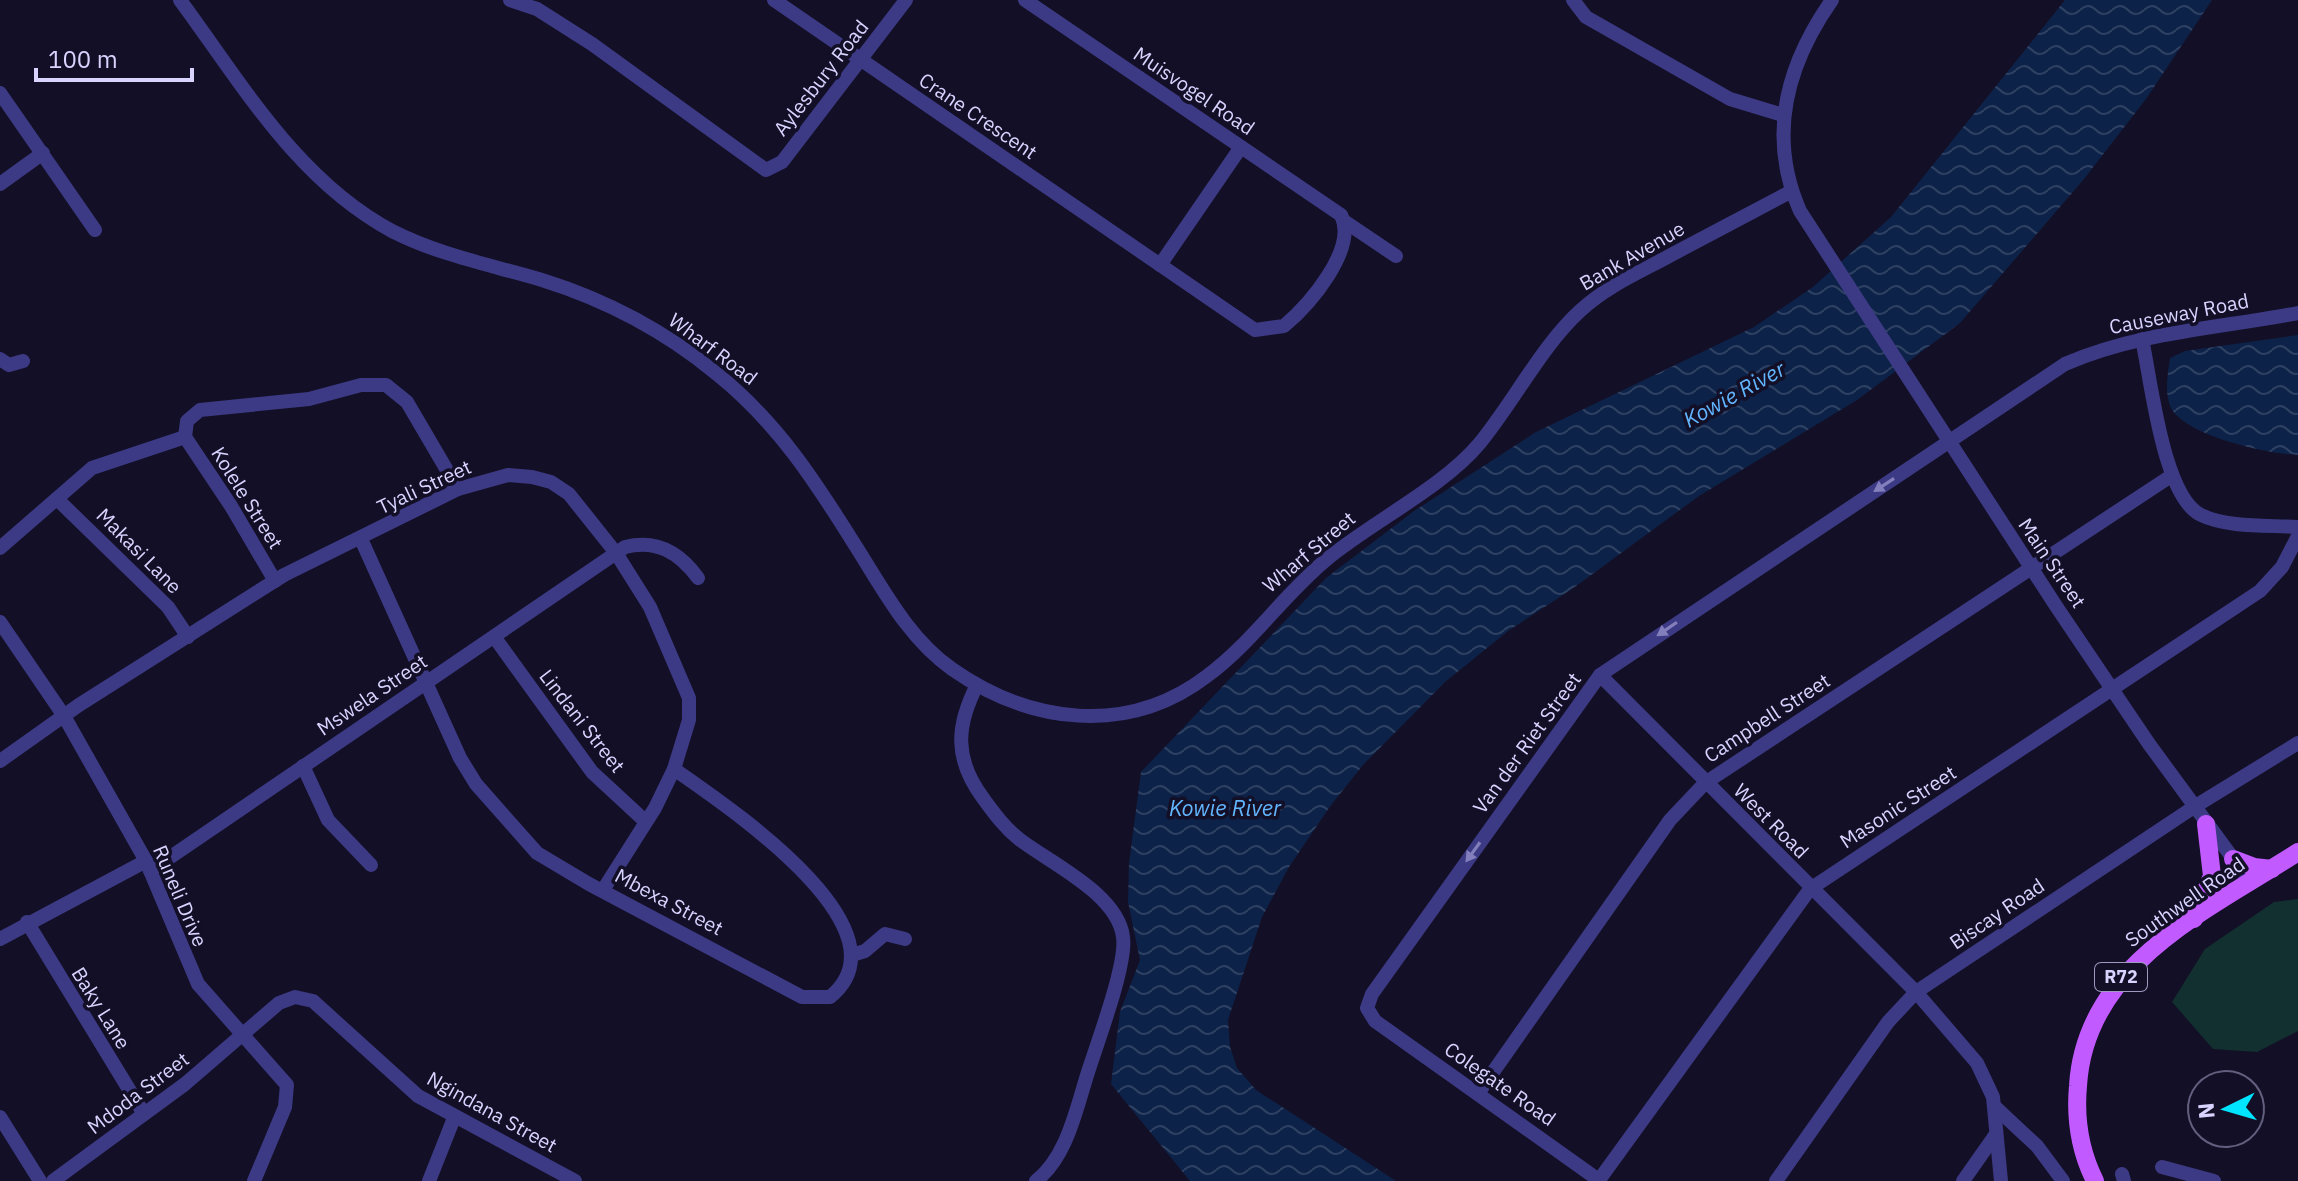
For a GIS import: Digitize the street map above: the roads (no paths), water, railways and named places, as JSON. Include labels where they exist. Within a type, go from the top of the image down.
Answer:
[{"type":"main road","points":[[2194,919],[2212,876],[2206,824]]},
{"type":"main road","name":"Southwell Road","points":[[2095,1181],[2085,1157],[2077,1118],[2079,1069],[2088,1033],[2112,989],[2134,963],[2194,919],[2298,852]]},
{"type":"main road","points":[[2233,859],[2246,865],[2272,869]]},
{"type":"street","name":"Wharf Road","points":[[180,0],[296,155],[358,211],[427,247],[549,282],[627,314],[683,348],[744,395],[797,454],[915,636],[937,658],[977,685],[1023,707],[1066,716],[1131,710],[1194,685]]},
{"type":"street","points":[[510,0],[540,4]]},
{"type":"street","name":"Crane Crescent","points":[[774,0],[1255,330],[1276,329],[1293,318],[1334,265],[1344,246],[1342,218]]},
{"type":"street","name":"Aylesbury Road","points":[[540,4],[762,168],[771,170],[782,162],[906,0]]},
{"type":"street","name":"Muisvogel Road","points":[[1025,0],[1396,256]]},
{"type":"street","points":[[1573,0],[1586,17],[1730,99],[1783,115]]},
{"type":"street","name":"Main Street","points":[[1832,0],[1804,43],[1789,84],[1783,115],[1784,154],[1792,191],[1827,258],[2031,569],[2194,807],[2251,883]]},
{"type":"street","points":[[0,93],[95,230]]},
{"type":"street","points":[[1160,265],[1241,147]]},
{"type":"street","points":[[0,184],[43,153]]},
{"type":"street","name":"Bank Avenue","points":[[1460,462],[1475,449],[1584,308],[1615,285],[1792,191]]},
{"type":"street","name":"Causeway Road","points":[[1949,442],[2065,364],[2101,349],[2142,339],[2298,313]]},
{"type":"street","points":[[2142,339],[2171,476],[2181,499],[2199,514],[2224,521],[2298,527]]},
{"type":"street","points":[[0,359],[9,365],[23,361]]},
{"type":"street","points":[[0,548],[84,473],[101,464],[185,437],[187,421],[200,410],[309,399],[361,385],[386,385],[407,402],[458,489]]},
{"type":"street","name":"Kolele Street","points":[[185,437],[275,581]]},
{"type":"street","name":"Van der Riet Street","points":[[1375,1021],[1367,1008],[1372,994],[1600,675],[1949,442]]},
{"type":"street","name":"Wharf Street","points":[[1194,685],[1209,675],[1315,568],[1460,462]]},
{"type":"street","name":"Tyali Street","points":[[0,761],[64,716],[275,581],[458,489],[508,475],[551,482],[569,494],[616,553],[650,607],[689,698],[689,720],[674,769],[603,890]]},
{"type":"street","name":"Campbell Street","points":[[1479,1092],[1670,820],[1705,783],[2171,476]]},
{"type":"street","name":"Makasi Lane","points":[[57,499],[168,607],[188,637]]},
{"type":"street","name":"Masonic Street","points":[[1599,1180],[1810,889],[2260,591],[2282,567],[2296,540],[2279,526]]},
{"type":"street","name":"Mbexa Street","points":[[361,539],[424,685],[467,770],[521,837],[548,861],[802,997],[830,997],[841,984],[852,955]]},
{"type":"street","points":[[616,553],[633,545],[661,547],[684,562],[698,578]]},
{"type":"street","name":"Mswela Street","points":[[0,939],[27,922],[148,866],[495,638],[616,553]]},
{"type":"street","name":"Runeli Drive","points":[[0,622],[64,716],[148,866],[198,984],[281,1075],[288,1091],[282,1116],[254,1181]]},
{"type":"street","name":"Lindani Street","points":[[495,638],[585,763],[645,821]]},
{"type":"street","name":"West Road","points":[[1600,675],[1916,992],[1977,1063],[1988,1084],[1994,1106]]},
{"type":"street","points":[[977,685],[965,708],[959,735],[959,750],[975,788],[1011,832],[1111,907],[1124,938],[1107,1008],[1066,1139],[1051,1165],[1036,1181]]},
{"type":"street","name":"Biscay Road","points":[[1776,1181],[1888,1022],[1916,992],[2194,807],[2298,743]]},
{"type":"street","points":[[303,766],[328,820],[371,865]]},
{"type":"street","points":[[674,769],[753,827],[834,905],[843,921],[852,955],[865,951],[885,934],[905,939]]},
{"type":"street","name":"Baky Lane","points":[[27,922],[144,1114]]},
{"type":"street","name":"Ngindana Street","points":[[244,1035],[284,1000],[308,999],[409,1089],[454,1118],[575,1181]]},
{"type":"street","name":"Colegate Road","points":[[1375,1021],[1599,1180]]},
{"type":"street","name":"Mdoda Street","points":[[53,1181],[244,1035]]},
{"type":"street","points":[[1994,1106],[2001,1181]]},
{"type":"street","points":[[1994,1106],[2037,1146],[2063,1181]]},
{"type":"street","points":[[0,1117],[40,1181]]},
{"type":"street","points":[[429,1181],[454,1118]]},
{"type":"street","points":[[1963,1181],[1996,1134]]},
{"type":"street","points":[[2162,1167],[2214,1181]]},
{"type":"water","name":"Kowie River","points":[[2065,0],[2212,0],[2146,99],[2084,179],[1960,323],[1857,400],[1699,496],[1572,589],[1508,631],[1445,682],[1363,765],[1331,805],[1289,867],[1262,917],[1228,1020],[1230,1047],[1237,1068],[1256,1090],[1396,1181],[1190,1181],[1111,1084],[1120,1012],[1140,960],[1128,902],[1129,863],[1141,772],[1326,578],[1414,511],[1536,432],[1754,327],[1813,287],[1891,217]]},
{"type":"water","points":[[2298,335],[2298,455],[2249,447],[2210,435],[2180,418],[2171,408],[2167,390],[2170,358],[2185,351]]}]
